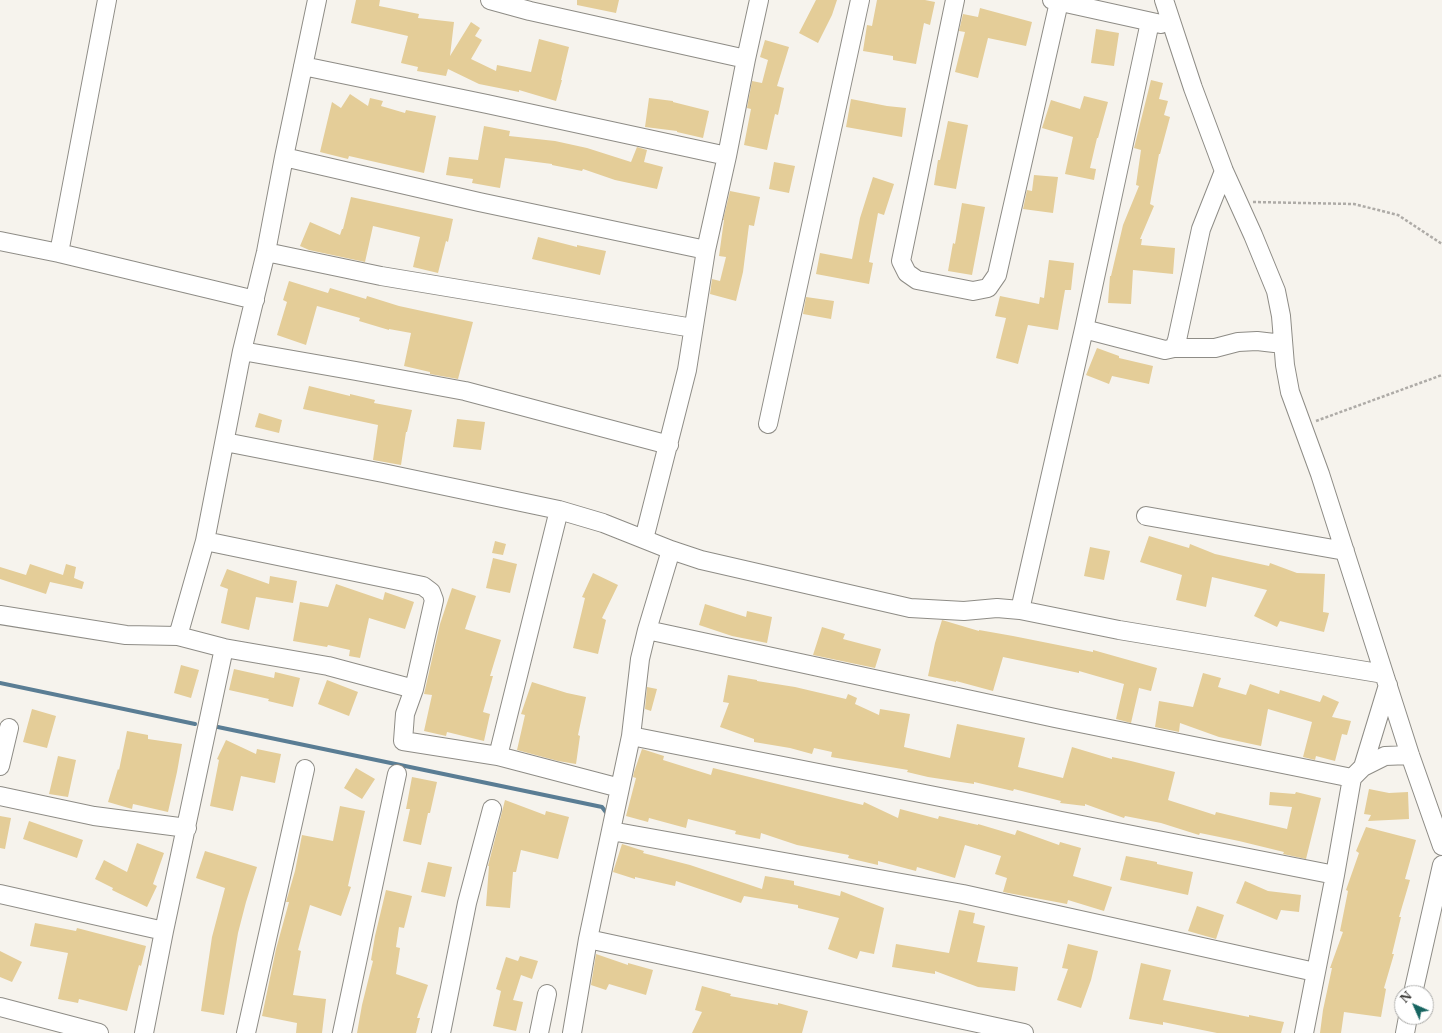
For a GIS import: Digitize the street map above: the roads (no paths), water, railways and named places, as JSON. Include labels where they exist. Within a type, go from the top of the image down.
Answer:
[{"type":"street","points":[[59,253],[107,0]]},
{"type":"street","points":[[178,636],[205,541],[242,351],[266,252],[284,157],[317,0]]},
{"type":"street","points":[[490,0],[530,11],[746,58]]},
{"type":"street","points":[[644,540],[687,370],[706,250],[759,0]]},
{"type":"street","points":[[768,424],[860,0]]},
{"type":"street","points":[[955,0],[901,261],[906,273],[917,280],[973,291],[988,288],[997,275],[1055,1],[1172,26]]},
{"type":"street","points":[[1164,0],[1193,88],[1224,171],[1276,291],[1281,316],[1285,364],[1290,392],[1320,474],[1410,754],[1442,846]]},
{"type":"street","points":[[1020,610],[1084,329],[1150,22]]},
{"type":"street","points":[[303,66],[727,156]]},
{"type":"street","points":[[284,157],[479,202],[706,250]]},
{"type":"street","points":[[1174,348],[1201,229],[1224,171]]},
{"type":"street","points":[[0,241],[59,253],[255,300]]},
{"type":"street","points":[[266,252],[381,276],[693,328]]},
{"type":"street","points":[[1084,329],[1165,350],[1174,348],[1215,348],[1238,342],[1257,341],[1283,344]]},
{"type":"street","points":[[242,351],[465,392],[669,446]]},
{"type":"street","points":[[225,442],[559,510],[603,523],[644,540],[701,560],[910,608],[964,611],[997,608],[1020,610],[1119,630],[1386,679]]},
{"type":"street","points":[[498,756],[559,510]]},
{"type":"street","points":[[1146,516],[1345,551]]},
{"type":"street","points":[[205,541],[423,586],[431,592],[434,600],[414,689],[405,714],[404,741],[498,756],[620,788]]},
{"type":"street","points":[[573,1033],[588,938],[631,736],[640,659],[647,630],[671,550]]},
{"type":"street","points":[[0,615],[126,636],[178,636],[224,648],[328,666],[414,689]]},
{"type":"street","points":[[647,630],[1055,718],[1357,773],[1385,756],[1410,754]]},
{"type":"street","points":[[144,1033],[164,930],[187,828],[224,648]]},
{"type":"street","points":[[1304,1033],[1315,972],[1357,773],[1386,679]]},
{"type":"street","points":[[0,766],[9,728]]},
{"type":"street","points":[[631,736],[1335,875]]},
{"type":"street","points":[[246,1033],[305,769]]},
{"type":"street","points":[[342,1033],[397,774]]},
{"type":"street","points":[[0,796],[94,816],[187,828]]},
{"type":"street","points":[[441,1033],[467,903],[492,809]]},
{"type":"street","points":[[611,831],[963,894],[1315,972]]},
{"type":"street","points":[[1415,985],[1442,865]]},
{"type":"street","points":[[0,894],[164,930]]},
{"type":"street","points":[[588,938],[1024,1033]]},
{"type":"street","points":[[539,1033],[547,994]]},
{"type":"street","points":[[0,1007],[99,1033]]},
{"type":"waterway","points":[[0,683],[195,724]]},
{"type":"waterway","points":[[213,726],[602,807],[608,815]]}]
